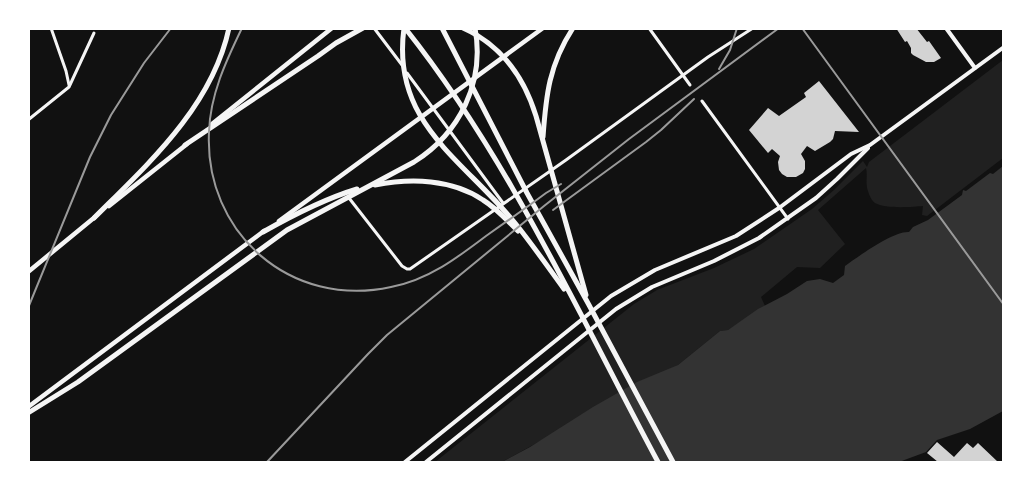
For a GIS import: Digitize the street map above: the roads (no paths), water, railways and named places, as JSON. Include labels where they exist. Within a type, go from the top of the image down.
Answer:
[{"type":"highway","points":[[94,218],[150,162],[183,122],[213,74],[223,51],[229,28]]},
{"type":"highway","points":[[185,146],[336,43],[363,28]]},
{"type":"highway","points":[[442,28],[527,193],[673,462]]},
{"type":"highway","points":[[463,28],[475,33],[506,59],[521,80],[532,103],[589,305]]},
{"type":"highway","points":[[28,413],[78,382],[288,230],[414,162],[433,149],[454,125],[471,91],[477,59],[474,28]]},
{"type":"highway","points":[[543,145],[548,87],[559,54],[573,28]]},
{"type":"highway","points":[[404,30],[402,51],[405,83],[418,115],[436,139],[516,224],[577,308]]},
{"type":"highway","points":[[404,30],[435,67],[486,143],[523,206],[658,462]]},
{"type":"highway","points":[[263,232],[297,213],[344,193],[389,183],[419,182],[449,185],[484,200],[528,240]]},
{"type":"main road","points":[[28,272],[332,28]]},
{"type":"main road","points":[[28,407],[543,28]]},
{"type":"main road","points":[[946,28],[975,68]]},
{"type":"main road","points":[[426,462],[623,304],[652,287],[737,251],[788,219],[816,198],[870,145],[1004,47]]},
{"type":"main road","points":[[405,462],[610,296],[655,270],[736,236],[780,208],[851,154],[870,145]]},
{"type":"street","points":[[51,28],[66,70],[69,87]]},
{"type":"street","points":[[374,28],[503,203]]},
{"type":"street","points":[[649,28],[690,85]]},
{"type":"street","points":[[340,187],[402,266],[407,269],[414,267],[682,75],[753,28]]},
{"type":"street","points":[[28,120],[69,87],[94,33]]},
{"type":"street","points":[[702,101],[788,219]]},
{"type":"railway","points":[[28,308],[90,157],[111,115],[144,63],[171,28]]},
{"type":"railway","points":[[242,28],[225,66],[212,105],[209,132],[211,169],[221,202],[238,231],[261,256],[288,274],[320,286],[354,291],[405,284],[430,274],[453,260],[561,184]]},
{"type":"railway","points":[[719,69],[730,50],[737,28]]},
{"type":"railway","points":[[267,462],[387,335],[629,139],[779,28]]},
{"type":"railway","points":[[802,28],[1004,305]]},
{"type":"railway","points":[[553,210],[646,142],[694,99]]}]
